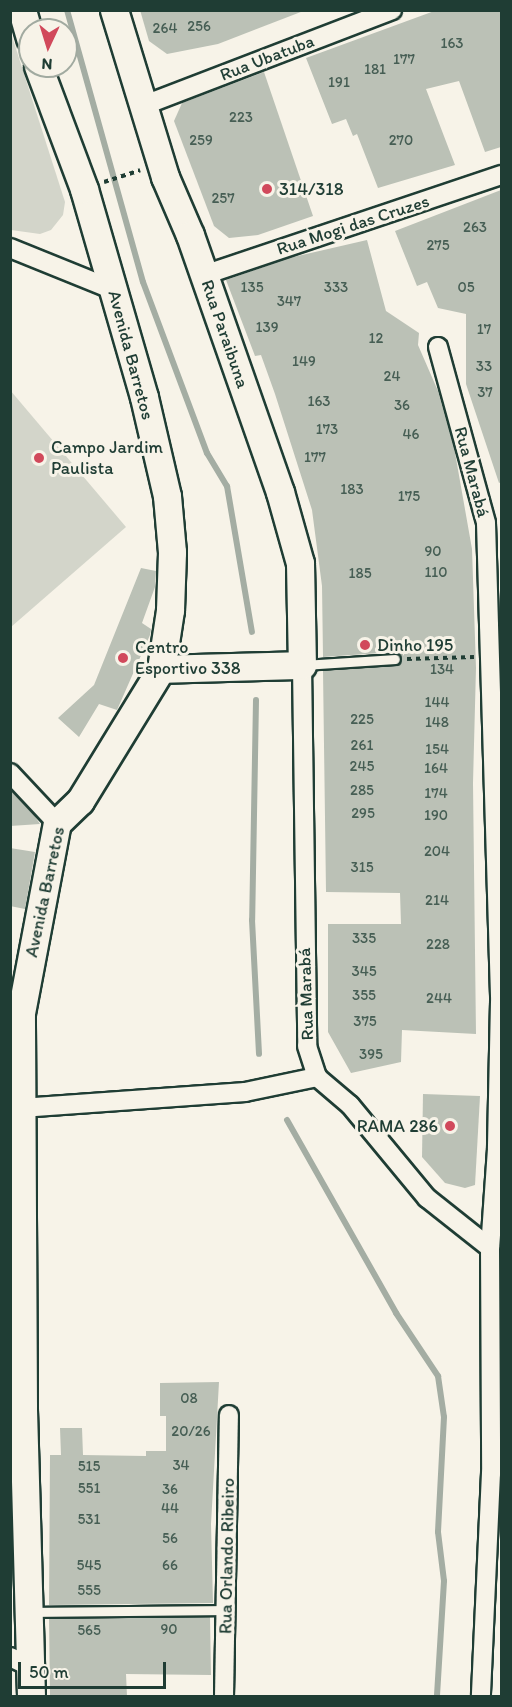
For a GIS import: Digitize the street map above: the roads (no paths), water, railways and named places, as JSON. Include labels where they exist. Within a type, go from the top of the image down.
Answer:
[{"type":"street","name":"Rua Paraibuna","points":[[114,10],[161,163],[204,275],[292,530],[300,564],[302,665]]},
{"type":"street","name":"Rua Ubatuba","points":[[142,106],[392,10]]},
{"type":"street","name":"Avenida Barretos","points":[[30,1696],[21,1662],[29,1612],[21,1013],[57,823],[80,801],[161,669],[170,610],[172,525],[144,396],[114,290],[84,189],[42,78]]},
{"type":"street","name":"Rua Mogi das Cruzes","points":[[204,275],[501,175]]},
{"type":"street","points":[[10,248],[114,290]]},
{"type":"street","name":"Rua Marabá","points":[[438,347],[486,523],[501,1002],[497,1149],[490,1248],[491,1473],[481,1696]]},
{"type":"street","points":[[161,669],[302,665]]},
{"type":"street","name":"Rua Marabá","points":[[302,665],[307,1046],[317,1077]]},
{"type":"street","points":[[10,773],[57,823]]},
{"type":"street","points":[[21,1108],[245,1092],[317,1077],[350,1105],[427,1198],[490,1248]]},
{"type":"street","name":"Rua Orlando Ribeiro","points":[[224,1696],[229,1415]]},
{"type":"lane","points":[[302,665],[395,659]]},
{"type":"lane","points":[[29,1612],[226,1610]]},
{"type":"waterway","points":[[67,10],[143,282],[207,453],[227,486],[252,632]]},
{"type":"waterway","points":[[256,700],[252,920],[259,1054]]},
{"type":"waterway","points":[[287,1120],[396,1313],[438,1376],[444,1417],[438,1532],[444,1581],[437,1696]]},
{"type":"place","name":"314/318","points":[[267,189]]},
{"type":"place","name":"Campo Jardim Paulista","points":[[39,458]]},
{"type":"place","name":"Dinho 195","points":[[365,645]]},
{"type":"place","name":"Centro Esportivo 338","points":[[123,658]]},
{"type":"place","name":"RAMA 286","points":[[450,1126]]}]
